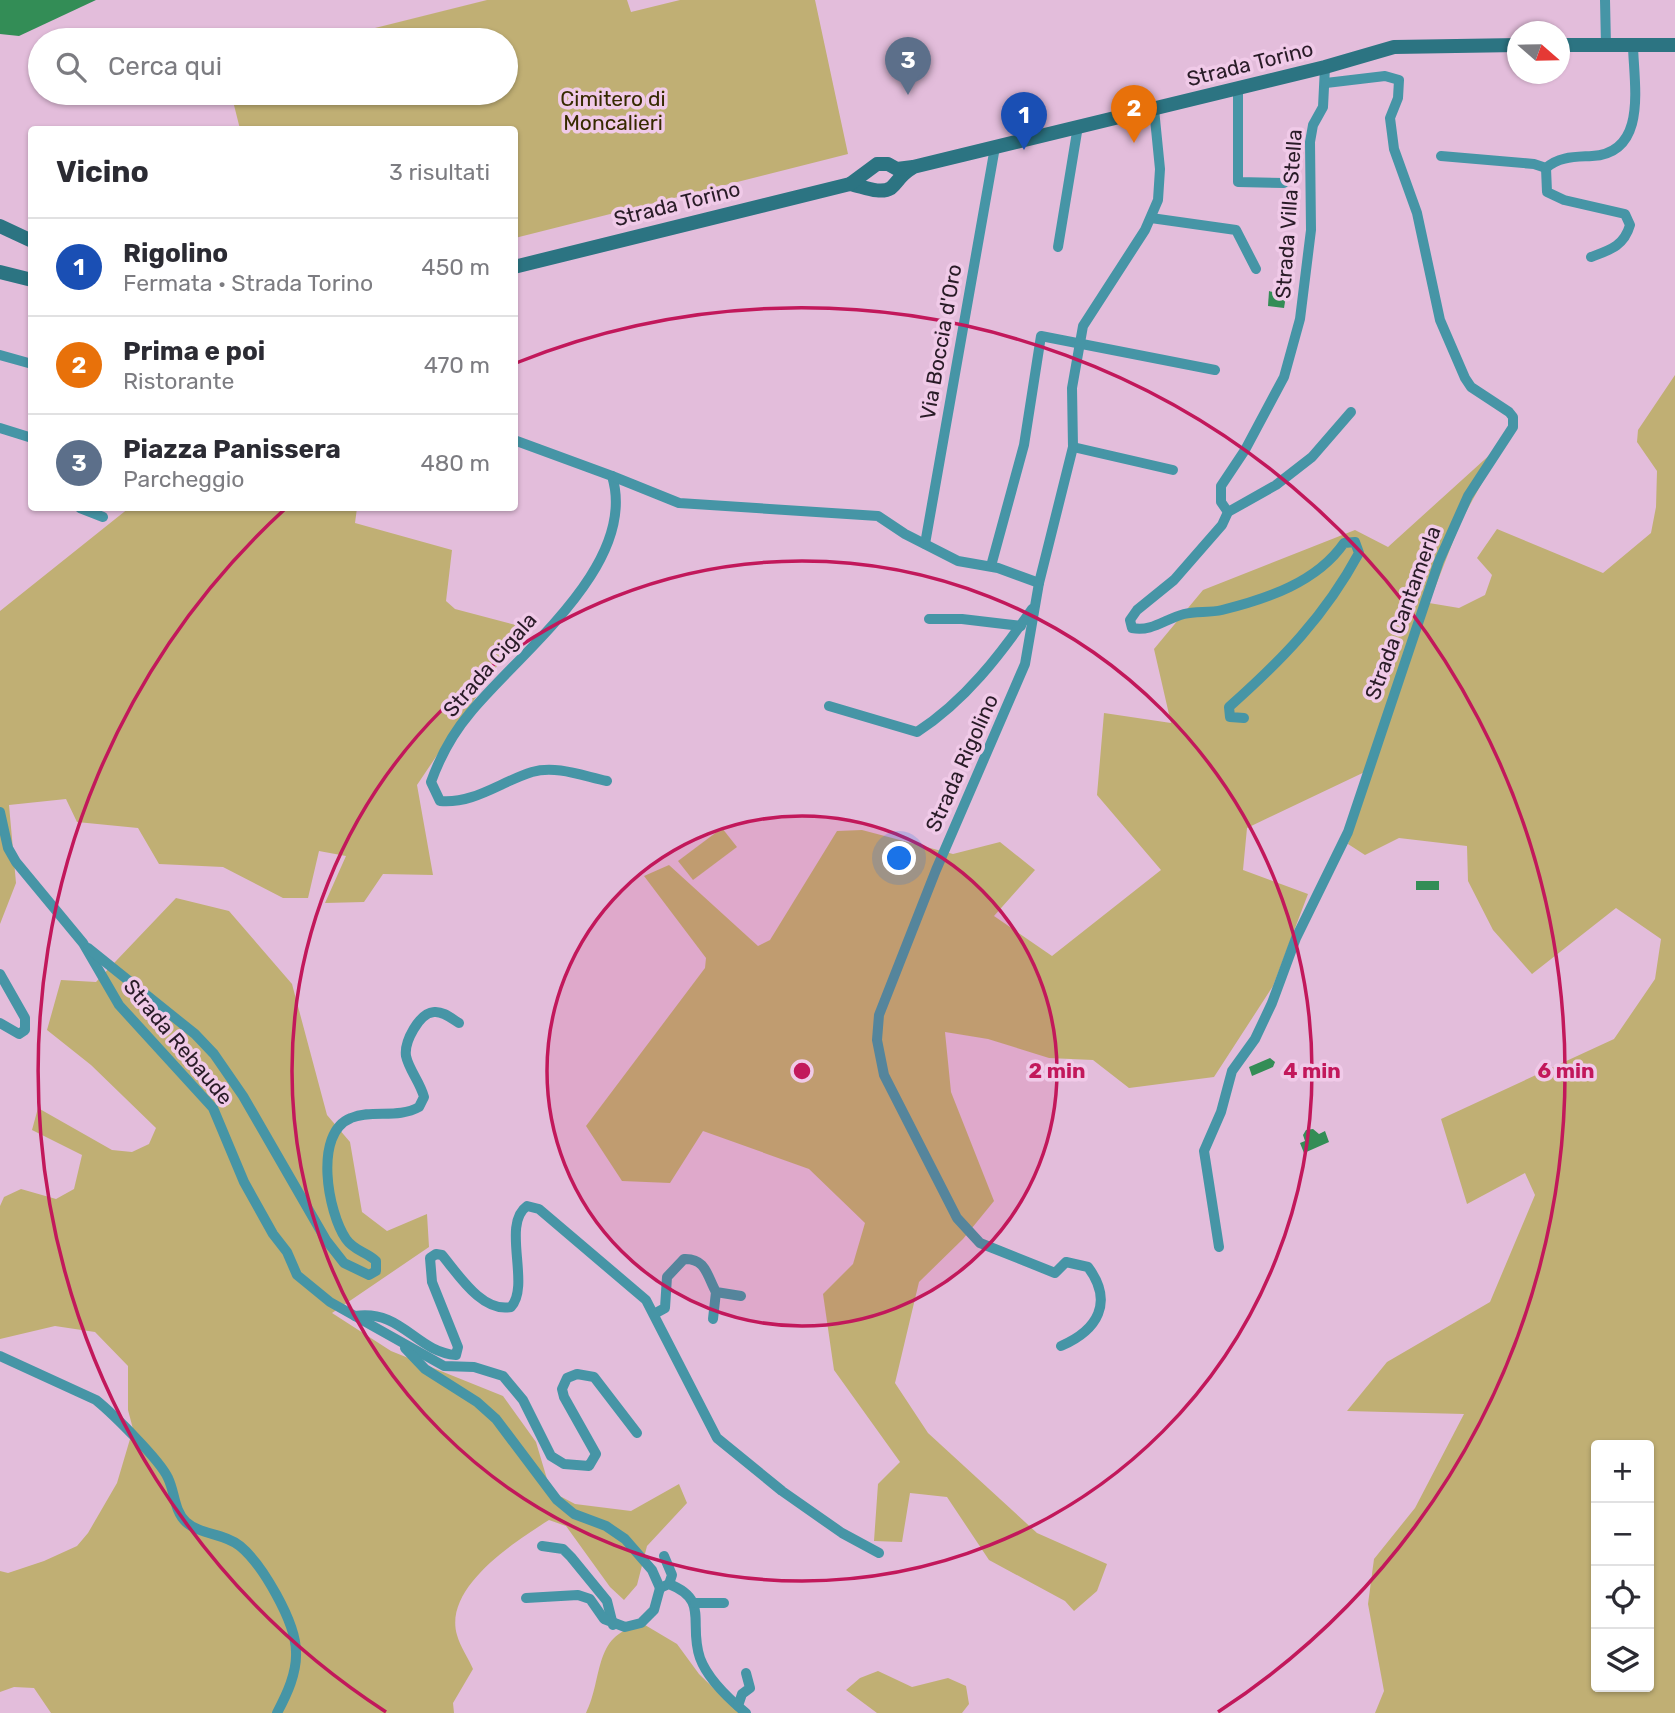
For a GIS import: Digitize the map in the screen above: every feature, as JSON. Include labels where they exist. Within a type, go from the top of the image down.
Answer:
[{"type":"main road","name":"Strada Torino","points":[[518,266],[850,184],[877,164],[888,164],[897,169],[914,167],[1406,46],[1507,45]]},
{"type":"main road","points":[[1570,46],[1675,45]]},
{"type":"main road","name":"Strada Torino","points":[[850,184],[881,192],[892,187],[898,177],[914,167]]},
{"type":"main road","points":[[0,226],[28,239]]},
{"type":"main road","points":[[0,272],[28,279]]},
{"type":"street","points":[[1605,0],[1606,46]]},
{"type":"street","points":[[1441,156],[1534,164],[1546,168],[1572,157],[1610,153],[1628,137],[1634,109],[1633,46]]},
{"type":"street","name":"Strada Villa Stella","points":[[1228,512],[1221,502],[1221,486],[1245,450],[1284,377],[1294,348],[1307,276],[1310,142],[1313,125],[1323,107],[1325,67]]},
{"type":"street","name":"Strada Cantamerla","points":[[1219,1247],[1204,1151],[1221,1112],[1232,1071],[1255,1039],[1272,1003],[1296,937],[1348,832],[1439,561],[1468,496],[1513,427],[1513,417],[1509,412],[1471,387],[1440,320],[1417,213],[1394,149],[1390,118],[1398,98],[1399,80],[1385,76],[1326,83]]},
{"type":"street","points":[[1238,89],[1238,182],[1284,183]]},
{"type":"street","name":"Strada Rigolino","points":[[1061,1346],[1080,1338],[1096,1321],[1102,1298],[1098,1281],[1088,1267],[1066,1262],[1055,1273],[980,1243],[957,1218],[884,1075],[877,1040],[879,1015],[936,870],[1025,664],[1039,583],[1073,447],[1072,388],[1083,326],[1151,218],[1158,200],[1160,169],[1154,109]]},
{"type":"street","points":[[1058,247],[1078,126]]},
{"type":"street","name":"Via Boccia d'Oro","points":[[925,544],[995,147]]},
{"type":"street","points":[[1546,168],[1547,191],[1564,200],[1625,214],[1630,225],[1627,236],[1617,247],[1591,257]]},
{"type":"street","points":[[1151,218],[1236,230],[1256,269]]},
{"type":"street","points":[[991,566],[1024,445],[1041,336],[1079,346],[1216,370]]},
{"type":"street","points":[[0,355],[28,363]]},
{"type":"street","points":[[1244,718],[1230,717],[1229,707],[1307,633],[1359,553],[1355,542],[1344,543],[1332,560],[1317,573],[1265,597],[1219,610],[1184,615],[1144,630],[1132,628],[1130,621],[1136,610],[1174,580],[1222,525],[1228,512],[1276,485],[1312,457],[1351,412]]},
{"type":"street","points":[[0,428],[28,437]]},
{"type":"street","points":[[518,441],[679,503],[878,516],[958,561],[991,566],[1039,583]]},
{"type":"street","points":[[1073,447],[1173,470]]},
{"type":"street","name":"Strada Cigala","points":[[607,781],[560,771],[534,771],[459,803],[440,801],[431,782],[439,759],[469,714],[561,614],[597,568],[615,520],[617,494],[612,476]]},
{"type":"street","points":[[88,511],[103,517]]},
{"type":"street","points":[[829,706],[917,732],[935,720],[981,676],[1036,604]]},
{"type":"street","points":[[929,619],[962,619],[1020,626]]},
{"type":"street","name":"Strada Rebaude","points":[[0,811],[8,848],[16,862],[83,943],[119,1005],[213,1108],[244,1182],[272,1234],[287,1252],[297,1275],[330,1302],[354,1317],[444,1366],[474,1367],[503,1376],[523,1400],[551,1456],[564,1464],[589,1466],[596,1454],[564,1397],[562,1389],[567,1378],[577,1374],[594,1377],[637,1433]]},
{"type":"street","points":[[83,943],[195,1034],[214,1054],[243,1096],[326,1240],[344,1263],[369,1275],[376,1271],[376,1261],[350,1244],[334,1209],[328,1175],[331,1136],[340,1123],[350,1118],[405,1113],[419,1107],[424,1097],[406,1056],[410,1038],[425,1014],[439,1012],[459,1023]]},
{"type":"street","points":[[0,974],[25,1018],[25,1030],[19,1034],[0,1023]]},
{"type":"street","points":[[354,1317],[371,1314],[386,1317],[437,1350],[456,1355],[459,1349],[432,1282],[430,1258],[436,1254],[442,1255],[475,1293],[489,1304],[511,1307],[517,1290],[517,1220],[522,1210],[528,1206],[543,1212],[646,1300],[717,1438],[782,1491],[850,1538],[879,1553]]},
{"type":"street","points":[[654,1314],[665,1308],[667,1277],[684,1259],[695,1260],[703,1265],[716,1292],[713,1320]]},
{"type":"street","points":[[716,1292],[741,1296]]},
{"type":"street","points":[[397,1340],[425,1369],[477,1402],[496,1419],[557,1500],[574,1514],[606,1525],[625,1539],[665,1586],[687,1591],[695,1603],[695,1637],[701,1660],[729,1699],[742,1710]]},
{"type":"street","points":[[0,1356],[103,1405],[168,1476],[175,1505],[186,1523],[223,1535],[239,1545],[264,1570],[296,1650],[295,1668],[277,1713]]},
{"type":"street","points":[[542,1546],[563,1549],[571,1557],[607,1601],[614,1625]]},
{"type":"street","points":[[526,1598],[578,1595],[590,1599],[604,1619],[614,1625],[625,1627],[641,1623],[654,1610],[672,1575],[664,1556]]},
{"type":"street","points":[[695,1603],[724,1603]]},
{"type":"street","points":[[742,1710],[742,1693],[750,1688],[746,1673]]},
{"type":"green space","name":"Cimitero di Moncalieri","points":[[487,0],[627,0],[631,12],[680,0],[815,0],[848,154],[518,237],[518,126],[239,126],[234,105],[518,105],[518,28],[375,28]]},
{"type":"green space","points":[[1675,375],[1675,1713],[1375,1713],[1384,1691],[1368,1604],[1374,1559],[1415,1508],[1464,1414],[1347,1411],[1387,1362],[1490,1302],[1535,1195],[1525,1173],[1467,1204],[1441,1119],[1614,1039],[1655,979],[1661,939],[1616,908],[1532,974],[1493,930],[1468,881],[1467,846],[1399,838],[1365,855],[1348,844],[1371,769],[1247,828],[1243,870],[1308,894],[1273,986],[1214,1077],[1129,1088],[1093,1060],[1049,1058],[988,1039],[945,1032],[951,1092],[994,1201],[963,1239],[919,1282],[895,1383],[928,1433],[1037,1533],[1107,1564],[1097,1591],[1074,1611],[1065,1601],[989,1560],[947,1497],[910,1493],[902,1542],[874,1541],[878,1484],[900,1462],[834,1370],[823,1294],[853,1264],[865,1223],[809,1169],[703,1131],[670,1183],[622,1181],[586,1126],[705,968],[706,958],[644,876],[669,865],[758,946],[770,940],[837,831],[862,830],[953,854],[1000,842],[1035,870],[994,916],[1052,956],[1161,870],[1097,795],[1104,713],[1171,723],[1154,649],[1203,590],[1355,530],[1388,547],[1505,441],[1461,521],[1429,603],[1459,608],[1485,595],[1492,575],[1477,558],[1497,529],[1603,573],[1651,533],[1656,507],[1657,471],[1637,442],[1638,430]]},
{"type":"green space","points":[[125,511],[357,511],[355,523],[452,550],[446,601],[455,609],[527,628],[499,663],[417,785],[433,875],[383,874],[364,902],[325,903],[346,856],[319,851],[308,898],[283,898],[223,867],[159,864],[138,828],[77,822],[66,799],[9,805],[16,883],[0,924],[0,611]]},
{"type":"green space","points":[[722,828],[737,847],[693,880],[678,861]]},
{"type":"green space","points":[[176,898],[229,911],[292,984],[327,1115],[350,1142],[362,1212],[387,1231],[427,1214],[429,1247],[332,1313],[391,1351],[503,1396],[536,1442],[547,1479],[558,1495],[575,1504],[631,1511],[679,1484],[687,1503],[647,1546],[637,1585],[624,1600],[610,1587],[566,1526],[549,1520],[485,1567],[461,1600],[456,1617],[458,1639],[473,1669],[453,1703],[454,1713],[51,1713],[34,1688],[14,1687],[0,1692],[0,1571],[8,1573],[77,1546],[88,1533],[117,1483],[133,1429],[128,1410],[128,1366],[95,1332],[55,1326],[0,1339],[0,1206],[4,1197],[21,1189],[56,1199],[74,1189],[82,1155],[32,1130],[38,1108],[112,1150],[132,1152],[149,1144],[156,1128],[91,1065],[47,1030],[61,980],[96,982]]},
{"type":"green space","points":[[645,1625],[677,1644],[699,1674],[739,1713],[586,1713],[608,1646],[616,1636],[628,1629]]},
{"type":"green space","points":[[878,1671],[912,1687],[948,1678],[966,1686],[969,1704],[962,1713],[877,1713],[846,1690],[860,1678]]},
{"type":"shaded area","points":[[0,0],[96,0],[36,28],[28,28],[28,32],[19,36],[0,34]]},
{"type":"shaded area","points":[[1269,291],[1286,296],[1284,308],[1268,306]]},
{"type":"shaded area","points":[[1416,881],[1439,881],[1439,890],[1416,890]]},
{"type":"shaded area","points":[[1270,1058],[1275,1062],[1273,1067],[1252,1076],[1249,1067]]},
{"type":"shaded area","points":[[1313,1129],[1319,1134],[1325,1131],[1329,1142],[1304,1153],[1300,1143],[1305,1141],[1303,1135],[1306,1130]]},
{"type":"place","name":"Piazza Panissera","points":[[908,95]]},
{"type":"place","name":"Prima e poi","points":[[1134,143]]},
{"type":"place","name":"Rigolino","points":[[1024,150]]}]
